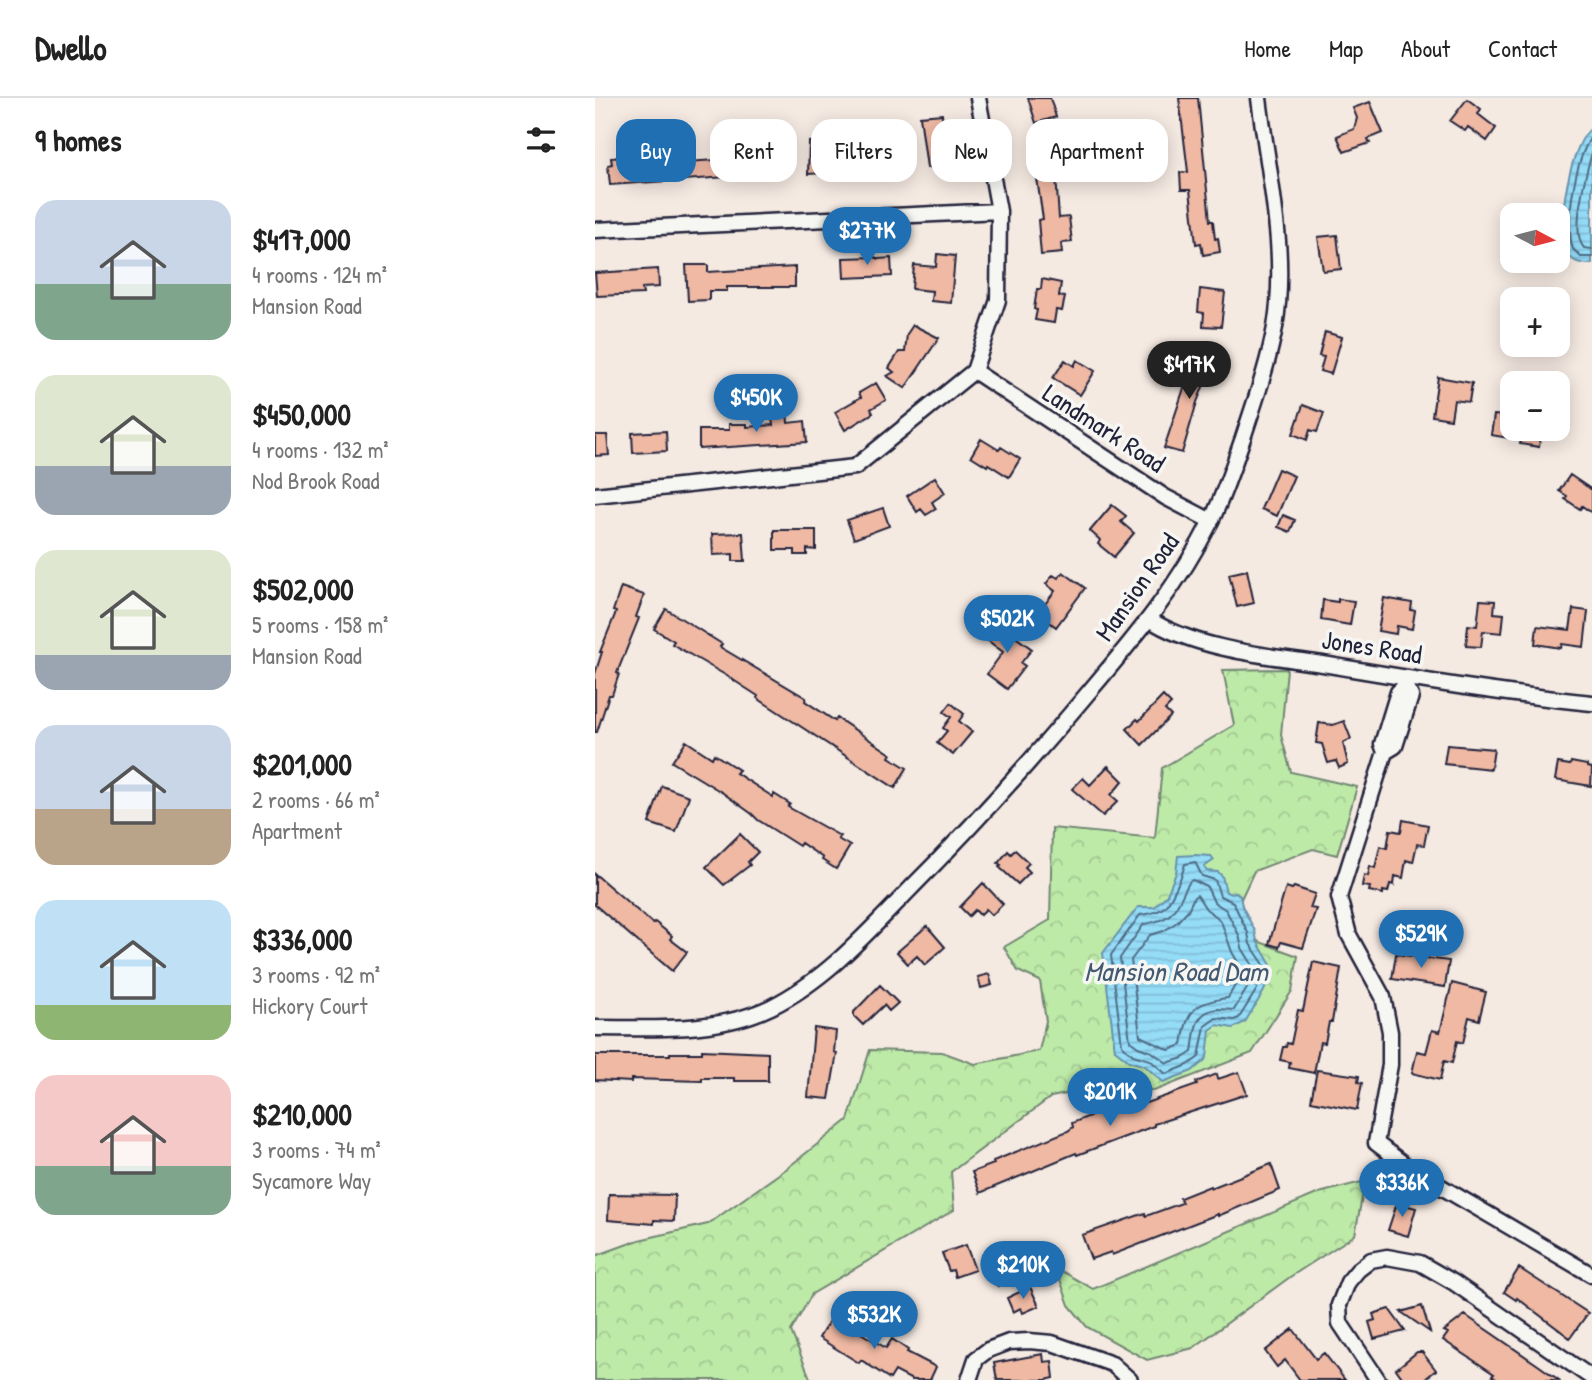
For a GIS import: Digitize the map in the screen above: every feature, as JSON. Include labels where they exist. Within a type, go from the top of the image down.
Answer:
[{"type":"street","points":[[595,495],[855,467],[974,371],[998,300],[999,211],[978,98]]},
{"type":"street","name":"Mansion Road","points":[[595,1028],[672,1028],[727,1022],[756,1014],[803,988],[864,935],[932,867],[1025,766],[1149,619],[1170,590],[1211,521],[1252,410],[1277,314],[1277,238],[1259,98]]},
{"type":"street","points":[[595,230],[999,211]]},
{"type":"street","name":"Landmark Road","points":[[974,371],[1165,497],[1211,521]]},
{"type":"street","name":"Jones Road","points":[[1149,619],[1175,634],[1196,640],[1406,682],[1592,703]]},
{"type":"street","points":[[1406,682],[1411,696],[1395,746],[1385,752],[1339,897],[1349,935],[1383,997],[1390,1032],[1390,1065],[1376,1143],[1409,1168],[1592,1275]]},
{"type":"street","points":[[1378,1380],[1340,1323],[1339,1305],[1348,1282],[1358,1270],[1371,1261],[1387,1257],[1420,1264],[1453,1282],[1592,1378]]},
{"type":"street","points":[[969,1380],[976,1359],[988,1350],[1009,1342],[1029,1341],[1052,1343],[1112,1364],[1130,1380]]},
{"type":"green space","points":[[1287,669],[1281,735],[1291,772],[1357,787],[1337,855],[1313,849],[1254,871],[1240,901],[1257,941],[1298,956],[1292,991],[1252,1053],[1154,1091],[1125,1082],[1051,1097],[951,1172],[954,1210],[812,1294],[791,1331],[810,1378],[815,1380],[595,1380],[595,1256],[639,1240],[708,1224],[786,1169],[848,1120],[870,1050],[942,1052],[975,1064],[1039,1051],[1046,1021],[1040,981],[1018,971],[1004,947],[1050,920],[1052,828],[1155,838],[1162,768],[1234,725],[1223,670]]},
{"type":"green space","points":[[1365,1181],[1355,1235],[1290,1277],[1193,1348],[1147,1360],[1087,1327],[1069,1305],[1056,1268],[1093,1289],[1319,1193]]},
{"type":"water","points":[[1592,128],[1592,264],[1570,257],[1570,203],[1564,203],[1572,166],[1584,136]]},
{"type":"water","name":"Mansion Road Dam","points":[[1178,856],[1211,856],[1214,860],[1204,867],[1207,871],[1218,872],[1222,876],[1226,892],[1236,892],[1240,896],[1271,970],[1264,991],[1245,1022],[1233,1028],[1217,1025],[1210,1030],[1207,1057],[1204,1061],[1192,1071],[1163,1082],[1145,1066],[1129,1061],[1115,1050],[1103,953],[1138,907],[1154,907],[1167,895],[1176,873]]},
{"type":"building","points":[[1028,98],[1050,98],[1056,117],[1035,119]]},
{"type":"building","points":[[1179,98],[1198,98],[1210,221],[1213,221],[1220,252],[1203,255],[1201,243],[1196,244],[1190,190],[1181,190],[1180,173],[1188,172]]},
{"type":"building","points":[[1467,99],[1481,109],[1478,114],[1496,128],[1487,141],[1468,127],[1465,131],[1450,121]]},
{"type":"building","points":[[1370,102],[1383,133],[1368,139],[1370,143],[1344,152],[1337,136],[1354,129],[1357,118],[1353,108]]},
{"type":"building","points":[[942,114],[942,119],[931,119],[931,168],[927,168],[920,116]]},
{"type":"building","points":[[809,142],[811,174],[808,174]]},
{"type":"building","points":[[616,157],[616,182],[654,182],[610,185],[608,165],[612,164],[611,158]]},
{"type":"building","points":[[710,160],[710,178],[696,179],[696,161]]},
{"type":"building","points":[[1038,182],[1056,182],[1059,218],[1069,217],[1072,242],[1061,243],[1062,253],[1041,255],[1038,220],[1043,219]]},
{"type":"building","points":[[1337,235],[1341,269],[1323,271],[1318,237]]},
{"type":"building","points":[[937,254],[955,256],[951,303],[931,301],[932,291],[912,289],[914,265],[936,267]]},
{"type":"building","points":[[843,258],[891,258],[892,276],[844,278]]},
{"type":"building","points":[[686,265],[708,265],[708,272],[795,267],[795,287],[727,287],[727,291],[709,291],[709,300],[688,301]]},
{"type":"building","points":[[658,269],[659,287],[642,288],[643,294],[597,296],[595,273]]},
{"type":"building","points":[[1042,279],[1061,283],[1059,296],[1065,297],[1062,311],[1056,310],[1054,323],[1035,320],[1037,289],[1041,289]]},
{"type":"building","points":[[1200,289],[1225,292],[1221,327],[1203,326],[1204,313],[1198,312]]},
{"type":"building","points":[[913,325],[939,338],[905,388],[887,376],[894,372],[889,368],[899,352],[905,352],[907,334]]},
{"type":"building","points":[[1325,332],[1342,337],[1331,374],[1320,371],[1324,357],[1319,356]]},
{"type":"building","points":[[1197,351],[1215,357],[1197,402],[1182,453],[1164,448],[1187,379],[1182,377],[1186,365],[1191,367]]},
{"type":"building","points":[[1065,360],[1074,366],[1077,360],[1095,371],[1080,395],[1053,378]]},
{"type":"building","points":[[1438,377],[1472,383],[1469,402],[1454,400],[1451,419],[1432,416]]},
{"type":"building","points":[[876,383],[886,400],[871,409],[873,413],[845,430],[835,412],[861,397],[859,393]]},
{"type":"building","points":[[1303,405],[1324,413],[1317,432],[1310,430],[1307,440],[1293,434]]},
{"type":"building","points":[[787,410],[788,423],[805,421],[807,442],[699,449],[699,430],[729,430],[729,424],[747,424],[747,427],[773,425],[771,412]]},
{"type":"building","points":[[1494,415],[1500,416],[1500,436],[1491,435]]},
{"type":"building","points":[[666,431],[667,451],[633,453],[632,433]]},
{"type":"building","points":[[595,435],[607,435],[609,455],[595,456]]},
{"type":"building","points":[[981,439],[1020,459],[1009,477],[971,456]]},
{"type":"building","points":[[1521,441],[1540,441],[1539,447],[1520,444]]},
{"type":"building","points":[[1278,469],[1294,476],[1277,516],[1261,509]]},
{"type":"building","points":[[1570,475],[1592,490],[1592,513],[1565,499],[1567,496],[1559,491]]},
{"type":"building","points":[[935,477],[945,493],[932,502],[936,509],[926,515],[921,509],[917,512],[907,496]]},
{"type":"building","points":[[1112,505],[1126,516],[1121,522],[1134,533],[1114,557],[1098,544],[1100,540],[1090,531]]},
{"type":"building","points":[[883,508],[889,526],[854,539],[847,520]]},
{"type":"building","points":[[1283,515],[1295,520],[1290,532],[1278,527]]},
{"type":"building","points":[[774,530],[816,530],[816,550],[807,549],[807,555],[795,555],[795,550],[774,550]]},
{"type":"building","points":[[743,533],[745,561],[733,561],[733,554],[713,555],[712,534]]},
{"type":"building","points":[[1247,570],[1254,603],[1237,607],[1229,574]]},
{"type":"building","points":[[1063,572],[1085,588],[1056,627],[1038,613],[1055,591],[1046,584],[1053,575],[1058,578]]},
{"type":"building","points":[[621,587],[644,595],[636,617],[639,618],[617,673],[619,674],[612,695],[609,695],[595,732],[595,674],[600,652],[616,612],[613,611]]},
{"type":"building","points":[[1384,598],[1412,603],[1411,610],[1415,611],[1412,629],[1397,626],[1396,634],[1378,631]]},
{"type":"building","points":[[1338,599],[1354,601],[1350,625],[1321,620],[1323,600],[1338,602]]},
{"type":"building","points":[[1480,600],[1495,601],[1494,613],[1504,614],[1502,633],[1483,631],[1481,647],[1466,646],[1468,625],[1477,626]]},
{"type":"building","points":[[666,609],[722,644],[720,647],[806,698],[805,701],[835,721],[837,718],[891,754],[889,757],[907,768],[895,788],[757,698],[758,696],[672,644],[674,641],[654,629]]},
{"type":"building","points":[[1573,609],[1588,611],[1584,647],[1562,644],[1561,648],[1535,644],[1537,626],[1570,630]]},
{"type":"building","points":[[995,622],[1032,649],[1021,663],[1025,666],[1007,689],[987,674],[1003,652],[983,637]]},
{"type":"building","points":[[1163,696],[1171,704],[1165,710],[1171,716],[1142,745],[1127,729],[1137,719],[1139,721]]},
{"type":"building","points":[[951,703],[964,714],[959,721],[972,732],[953,755],[937,743],[947,731],[943,728],[951,717],[944,712]]},
{"type":"building","points":[[1344,721],[1351,739],[1343,743],[1348,764],[1339,768],[1336,761],[1328,763],[1322,744],[1316,743],[1319,723],[1333,725]]},
{"type":"building","points":[[686,741],[712,758],[714,754],[739,770],[736,773],[773,797],[774,794],[790,804],[788,807],[840,836],[838,839],[850,846],[836,869],[801,843],[799,846],[758,820],[723,793],[672,762]]},
{"type":"building","points":[[1447,745],[1494,749],[1491,769],[1444,764]]},
{"type":"building","points":[[1571,762],[1592,768],[1591,786],[1555,780],[1558,763],[1570,765]]},
{"type":"building","points":[[1108,766],[1123,781],[1111,795],[1118,801],[1103,816],[1072,789],[1083,778],[1090,785]]},
{"type":"building","points":[[662,786],[689,796],[676,832],[649,823]]},
{"type":"building","points":[[1403,820],[1428,825],[1424,845],[1417,844],[1413,862],[1406,860],[1403,878],[1395,876],[1394,885],[1390,884],[1388,892],[1383,891],[1383,894],[1369,891],[1370,887],[1362,886],[1364,875],[1368,876],[1370,866],[1375,868],[1380,846],[1387,848],[1390,830],[1401,832]]},
{"type":"building","points":[[740,834],[758,852],[748,862],[750,865],[724,885],[706,867]]},
{"type":"building","points":[[1015,850],[1029,863],[1025,867],[1030,872],[1018,884],[998,863],[1008,851],[1011,854]]},
{"type":"building","points":[[595,874],[653,924],[655,922],[672,936],[670,939],[687,952],[672,971],[595,905]]},
{"type":"building","points":[[983,883],[1003,904],[992,915],[986,909],[980,915],[975,910],[969,916],[960,907]]},
{"type":"building","points":[[1286,887],[1315,894],[1310,908],[1316,909],[1303,948],[1281,942],[1279,947],[1269,944]]},
{"type":"building","points":[[927,926],[945,947],[925,965],[917,956],[908,964],[897,952]]},
{"type":"building","points":[[1396,954],[1449,961],[1445,987],[1392,979]]},
{"type":"building","points":[[1313,962],[1341,968],[1332,1022],[1329,1022],[1325,1043],[1320,1042],[1314,1073],[1289,1068],[1290,1062],[1280,1060],[1283,1047],[1286,1047],[1287,1043],[1291,1044],[1298,1010],[1303,1011]]},
{"type":"building","points":[[989,974],[992,985],[981,988],[978,977]]},
{"type":"building","points":[[1452,983],[1486,992],[1479,1020],[1469,1017],[1463,1043],[1457,1041],[1452,1063],[1444,1061],[1440,1080],[1412,1073],[1417,1051],[1426,1053],[1432,1030],[1440,1032]]},
{"type":"building","points":[[880,985],[898,1003],[889,1011],[884,1005],[863,1025],[854,1016],[854,1012]]},
{"type":"building","points":[[814,1028],[836,1031],[834,1052],[837,1053],[829,1099],[808,1097]]},
{"type":"building","points":[[702,1050],[768,1053],[768,1081],[734,1081],[734,1078],[702,1078],[702,1081],[595,1080],[595,1055],[670,1055],[702,1053]]},
{"type":"building","points":[[1317,1070],[1359,1076],[1358,1082],[1362,1083],[1357,1110],[1311,1101]]},
{"type":"building","points":[[1239,1072],[1247,1094],[1154,1124],[980,1193],[972,1172],[1068,1131],[1073,1127],[1072,1123],[1136,1097],[1138,1103],[1146,1103],[1197,1085],[1196,1082],[1217,1074],[1218,1079]]},
{"type":"building","points":[[1271,1164],[1280,1190],[1112,1255],[1111,1252],[1091,1259],[1082,1235],[1182,1203],[1180,1198]]},
{"type":"building","points":[[609,1194],[675,1195],[674,1221],[654,1220],[654,1224],[608,1220]]},
{"type":"building","points":[[1397,1203],[1416,1208],[1408,1236],[1388,1230]]},
{"type":"building","points":[[966,1245],[975,1270],[955,1277],[953,1270],[949,1271],[942,1253]]},
{"type":"building","points":[[1002,1249],[1017,1261],[998,1286],[983,1274]]},
{"type":"building","points":[[1519,1268],[1588,1313],[1570,1338],[1517,1298],[1516,1300],[1504,1292]]},
{"type":"building","points":[[1030,1287],[1039,1306],[1023,1313],[1021,1308],[1013,1312],[1007,1298]]},
{"type":"building","points":[[1422,1306],[1430,1332],[1401,1312]]},
{"type":"building","points":[[836,1309],[853,1319],[849,1326],[886,1348],[892,1339],[908,1350],[907,1352],[936,1367],[930,1380],[912,1380],[895,1371],[890,1379],[819,1338]]},
{"type":"building","points":[[1389,1309],[1405,1331],[1374,1339],[1369,1322],[1375,1320],[1373,1314]]},
{"type":"building","points":[[1465,1315],[1559,1380],[1498,1380],[1492,1376],[1494,1374],[1443,1340],[1448,1333],[1444,1331]]},
{"type":"building","points":[[1293,1329],[1316,1359],[1324,1353],[1345,1380],[1300,1380],[1285,1360],[1277,1367],[1265,1351]]},
{"type":"building","points":[[1417,1352],[1422,1352],[1436,1370],[1424,1380],[1404,1380],[1396,1369]]},
{"type":"building","points":[[1043,1354],[1044,1362],[1052,1361],[1054,1378],[997,1380],[994,1363]]}]
